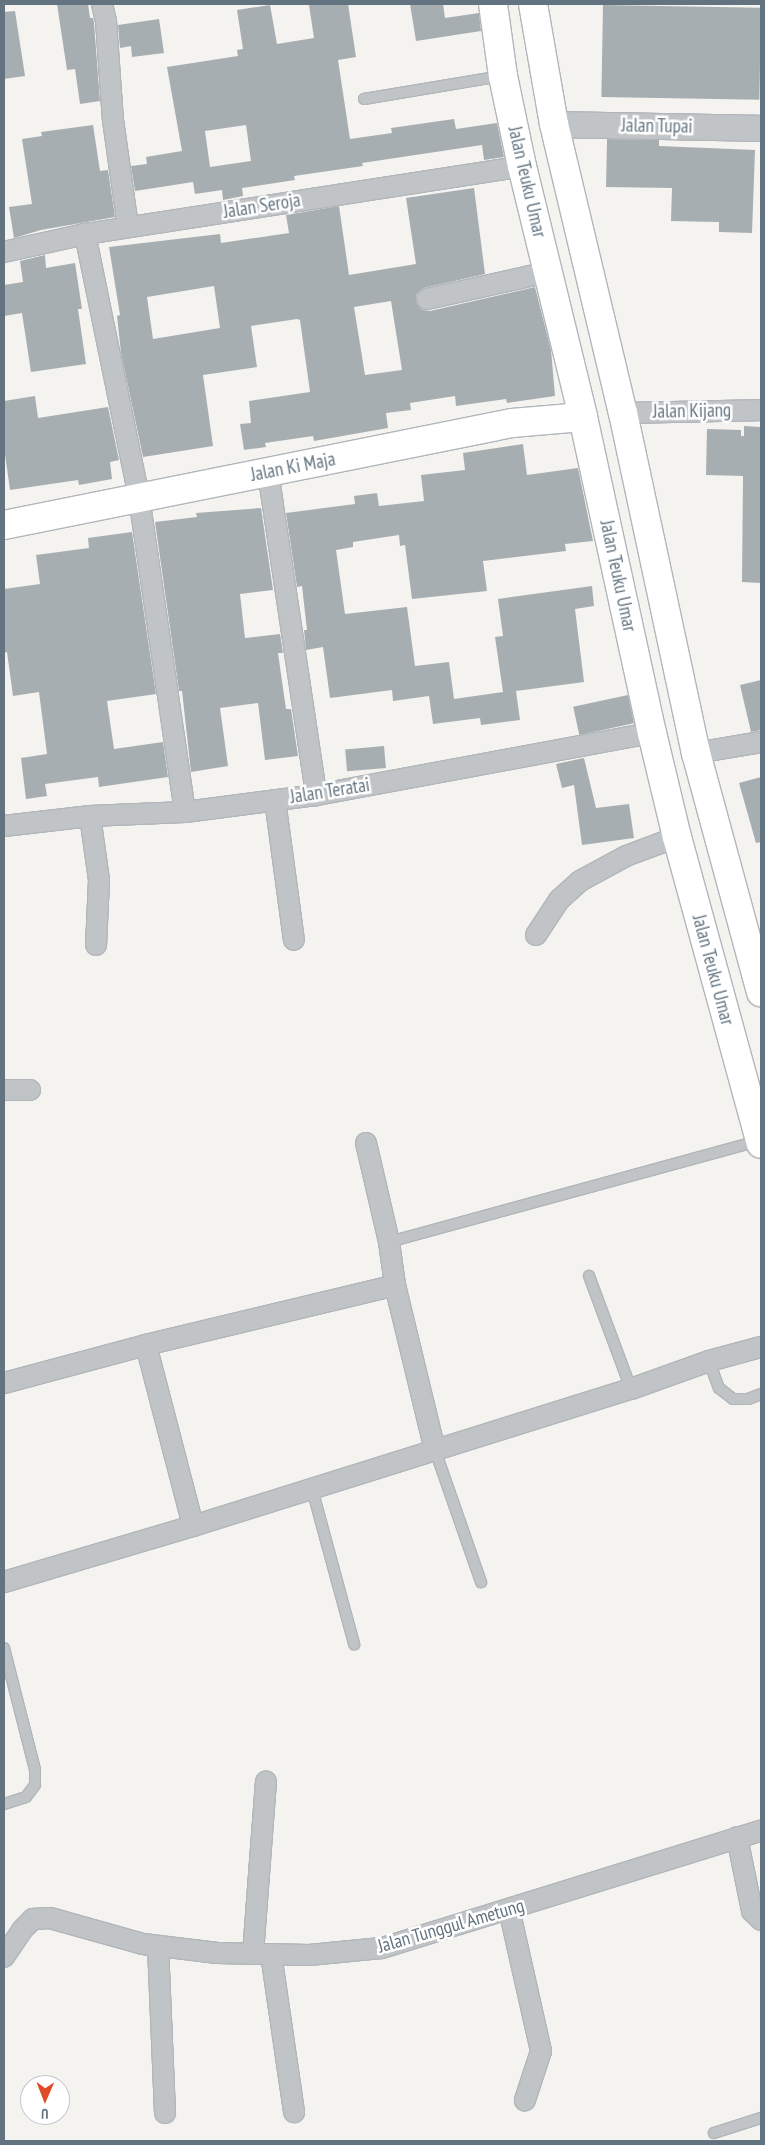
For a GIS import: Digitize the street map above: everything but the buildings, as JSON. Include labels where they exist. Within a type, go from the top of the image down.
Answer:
[{"type":"main road","name":"Jalan Teuku Umar","points":[[493,4],[503,76],[522,166],[583,417],[652,733],[677,837],[761,1143]]},
{"type":"main road","name":"Jalan Teuku Umar","points":[[533,4],[554,124],[623,413],[696,753],[761,992]]},
{"type":"main road","name":"Jalan Ki Maja","points":[[4,525],[512,423],[583,417]]},
{"type":"street","points":[[102,4],[106,21],[113,120],[128,227]]},
{"type":"street","name":"Jalan Tupai","points":[[554,124],[761,128]]},
{"type":"street","name":"Jalan Seroja","points":[[4,252],[85,234],[522,166]]},
{"type":"street","points":[[85,234],[139,497],[185,812]]},
{"type":"street","points":[[427,299],[548,272]]},
{"type":"street","name":"Jalan Kijang","points":[[623,413],[761,410]]},
{"type":"street","points":[[268,472],[316,795]]},
{"type":"street","name":"Jalan Teratai","points":[[4,826],[90,816],[185,812],[316,795],[652,733]]},
{"type":"street","points":[[696,753],[761,742]]},
{"type":"street","points":[[275,800],[294,940]]},
{"type":"street","points":[[90,816],[99,880],[96,945]]},
{"type":"street","points":[[536,934],[559,900],[580,881],[626,856],[677,837]]},
{"type":"street","points":[[4,1090],[30,1090]]},
{"type":"street","points":[[366,1143],[389,1242],[395,1285],[435,1450]]},
{"type":"street","points":[[4,1383],[146,1345],[395,1285]]},
{"type":"street","points":[[146,1345],[193,1526]]},
{"type":"street","points":[[4,1582],[193,1526],[632,1389],[709,1361],[761,1347]]},
{"type":"street","points":[[266,1781],[262,1954],[294,2112]]},
{"type":"street","name":"Jalan Tunggul Ametung","points":[[4,1957],[22,1930],[33,1919],[50,1918],[158,1946],[217,1953],[308,1955],[382,1948],[761,1831]]},
{"type":"street","points":[[737,1837],[752,1911],[761,1920]]},
{"type":"street","points":[[510,1909],[542,2051],[525,2100]]},
{"type":"street","points":[[158,1946],[165,2113]]},
{"type":"lane","points":[[364,99],[503,76]]},
{"type":"lane","points":[[389,1242],[761,1143]]},
{"type":"lane","points":[[590,1276],[632,1389]]},
{"type":"lane","points":[[709,1361],[720,1388],[733,1399],[748,1399],[761,1394]]},
{"type":"lane","points":[[435,1450],[481,1582]]},
{"type":"lane","points":[[312,1489],[354,1644]]},
{"type":"lane","points":[[4,1648],[35,1770],[35,1785],[26,1797],[4,1804]]},
{"type":"lane","points":[[714,2133],[761,2118]]}]
